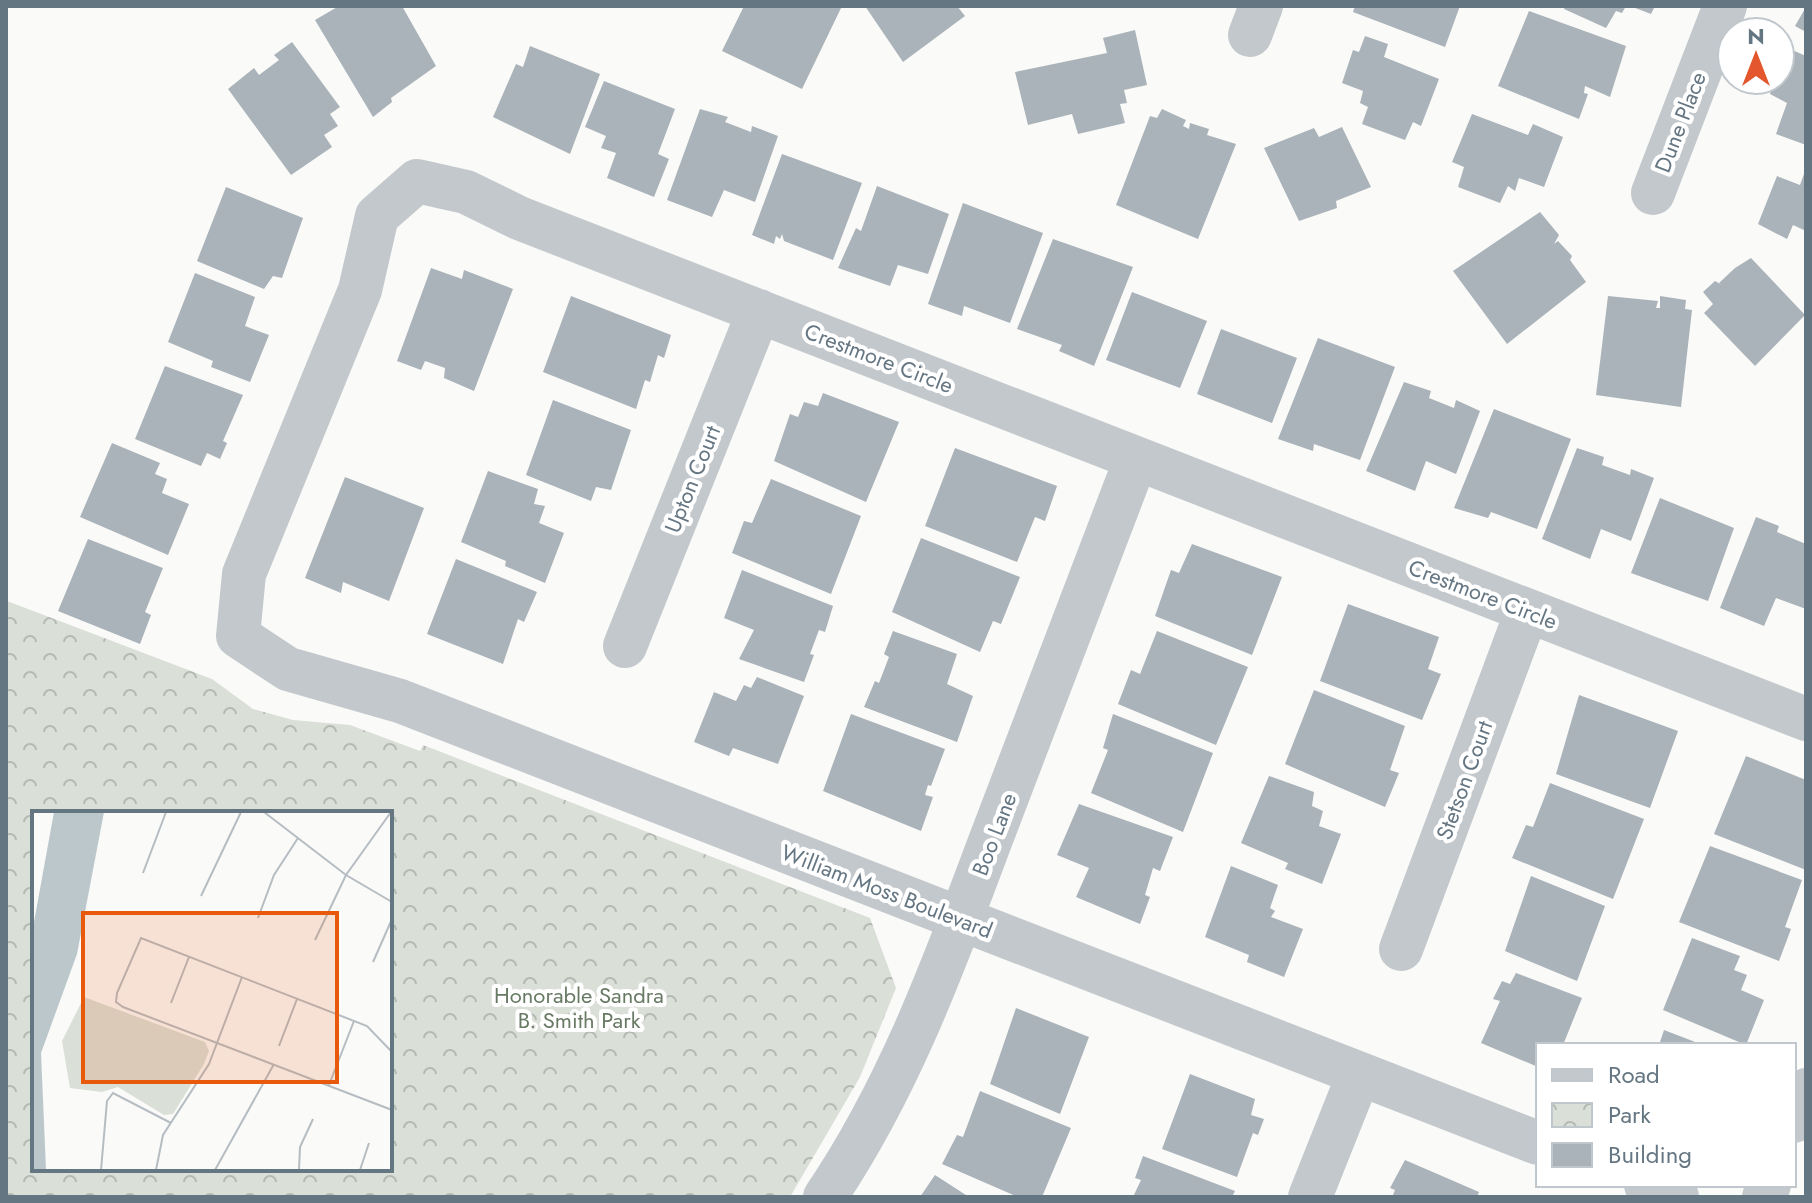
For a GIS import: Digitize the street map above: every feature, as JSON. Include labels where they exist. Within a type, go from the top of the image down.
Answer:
[{"type":"street","name":"Dune Place","points":[[1653,193],[1725,6]]},
{"type":"street","name":"Crestmore Circle","points":[[238,636],[244,574],[360,290],[377,216],[417,181],[466,192],[519,218],[1806,719]]},
{"type":"street","name":"Upton Court","points":[[625,646],[759,311]]},
{"type":"street","name":"Boo Lane","points":[[825,1197],[857,1150],[898,1074],[961,920],[1136,459]]},
{"type":"street","name":"Stetson Court","points":[[1401,949],[1527,611]]},
{"type":"street","name":"William Moss Boulevard","points":[[238,636],[288,669],[400,701],[1536,1142]]},
{"type":"street","points":[[1310,1197],[1359,1074]]},
{"type":"street","points":[[1796,1116],[1806,1090]]},
{"type":"street","points":[[1651,1187],[1677,1197]]},
{"type":"green space","name":"Honorable Sandra B. Smith Park","points":[[7,601],[212,679],[253,709],[293,720],[350,725],[420,751],[423,745],[870,918],[896,988],[860,1077],[790,1197],[6,1197]]},
{"type":"building","points":[[339,6],[402,6],[436,66],[391,98],[392,102],[373,117],[315,20]]},
{"type":"building","points":[[744,6],[842,6],[802,89],[722,51]]},
{"type":"building","points":[[865,6],[957,6],[965,16],[903,62]]},
{"type":"building","points":[[1355,6],[1460,6],[1445,47],[1353,12]]},
{"type":"building","points":[[1565,6],[1626,6],[1622,13],[1616,11],[1606,28],[1564,9]]},
{"type":"building","points":[[1630,6],[1655,6],[1651,14]]},
{"type":"building","points":[[1806,7],[1806,32],[1796,24]]},
{"type":"building","points":[[1529,11],[1626,46],[1610,97],[1585,86],[1584,93],[1588,94],[1579,119],[1498,86]]},
{"type":"building","points":[[1135,30],[1147,85],[1124,90],[1127,103],[1120,104],[1125,123],[1078,134],[1072,114],[1028,125],[1015,72],[1107,53],[1103,38]]},
{"type":"building","points":[[1365,36],[1388,44],[1384,57],[1439,79],[1421,126],[1413,122],[1405,140],[1362,124],[1368,107],[1360,103],[1363,91],[1342,83],[1353,50],[1359,52]]},
{"type":"building","points":[[292,42],[340,107],[330,114],[338,126],[324,135],[332,147],[291,175],[228,89],[254,68],[259,75],[279,60],[274,55]]},
{"type":"building","points":[[530,46],[600,74],[570,154],[493,117],[516,64],[523,67]]},
{"type":"building","points":[[1796,52],[1806,56],[1806,145],[1776,134],[1787,103],[1774,96],[1796,96]]},
{"type":"building","points":[[604,81],[675,109],[658,154],[669,159],[654,197],[607,178],[616,153],[601,148],[606,136],[585,127]]},
{"type":"building","points":[[700,109],[728,117],[725,122],[751,132],[752,126],[778,136],[755,202],[724,190],[712,217],[667,200]]},
{"type":"building","points":[[1162,109],[1186,120],[1183,126],[1189,129],[1190,123],[1209,129],[1207,135],[1236,144],[1198,239],[1116,205],[1150,116],[1157,118]]},
{"type":"building","points":[[1472,114],[1528,135],[1533,124],[1563,137],[1544,187],[1519,178],[1515,191],[1508,186],[1500,203],[1458,187],[1464,167],[1452,162]]},
{"type":"building","points":[[1342,127],[1371,187],[1336,201],[1337,208],[1299,221],[1264,148],[1314,128],[1319,137]]},
{"type":"building","points":[[782,154],[862,183],[833,260],[784,241],[782,234],[780,239],[776,236],[774,244],[752,235]]},
{"type":"building","points":[[1804,174],[1806,231],[1793,225],[1787,239],[1758,224],[1777,176],[1800,185]]},
{"type":"building","points":[[877,186],[949,214],[928,274],[898,265],[890,286],[838,268],[856,228],[861,231]]},
{"type":"building","points":[[226,187],[303,218],[282,278],[273,276],[264,289],[197,261]]},
{"type":"building","points":[[963,203],[1043,233],[1010,323],[964,306],[962,316],[928,304]]},
{"type":"building","points":[[1540,212],[1559,235],[1554,244],[1558,241],[1572,256],[1570,260],[1586,282],[1507,344],[1453,271]]},
{"type":"building","points":[[1053,239],[1133,267],[1094,366],[1059,351],[1062,345],[1017,329]]},
{"type":"building","points":[[1751,258],[1805,315],[1755,366],[1704,313],[1713,304],[1703,292],[1715,281],[1722,285],[1719,283]]},
{"type":"building","points":[[431,268],[462,279],[464,270],[513,289],[474,391],[444,378],[445,368],[425,361],[421,370],[397,361]]},
{"type":"building","points":[[195,273],[255,297],[245,326],[269,335],[250,382],[211,367],[213,361],[168,342]]},
{"type":"building","points":[[1132,292],[1207,321],[1180,388],[1106,360]]},
{"type":"building","points":[[571,296],[671,335],[664,358],[658,355],[650,382],[645,380],[636,409],[543,372]]},
{"type":"building","points":[[1608,296],[1658,301],[1656,308],[1660,308],[1660,296],[1686,300],[1685,309],[1692,310],[1681,407],[1596,395]]},
{"type":"building","points":[[1221,329],[1297,358],[1272,423],[1197,394]]},
{"type":"building","points":[[1318,338],[1395,367],[1360,460],[1314,444],[1313,451],[1278,439]]},
{"type":"building","points":[[165,366],[243,395],[223,441],[227,443],[220,459],[207,453],[201,466],[135,439]]},
{"type":"building","points":[[1404,382],[1431,391],[1429,398],[1454,408],[1456,400],[1480,411],[1456,474],[1426,461],[1415,491],[1366,471]]},
{"type":"building","points":[[823,393],[899,422],[866,502],[774,461],[790,414],[798,417],[804,402],[818,406]]},
{"type":"building","points":[[553,400],[631,430],[611,490],[596,487],[591,501],[526,475]]},
{"type":"building","points":[[1494,409],[1571,439],[1537,529],[1491,512],[1488,518],[1454,508]]},
{"type":"building","points":[[112,443],[160,463],[155,474],[167,479],[162,493],[189,504],[168,555],[80,517]]},
{"type":"building","points":[[955,448],[1057,486],[1045,521],[1035,517],[1017,562],[925,526]]},
{"type":"building","points":[[1577,448],[1604,457],[1602,465],[1630,475],[1631,469],[1654,478],[1631,541],[1601,529],[1590,559],[1542,539]]},
{"type":"building","points":[[488,471],[538,489],[534,504],[545,506],[539,523],[564,533],[545,583],[505,566],[506,561],[461,542]]},
{"type":"building","points":[[345,477],[424,508],[389,601],[343,582],[341,593],[305,578]]},
{"type":"building","points":[[771,479],[861,516],[831,594],[732,553],[744,521],[752,523]]},
{"type":"building","points":[[1660,498],[1734,528],[1708,601],[1631,573]]},
{"type":"building","points":[[1756,517],[1779,526],[1777,532],[1806,544],[1806,609],[1776,598],[1764,626],[1720,608]]},
{"type":"building","points":[[921,538],[1020,577],[1001,624],[993,621],[980,652],[892,612]]},
{"type":"building","points":[[88,539],[163,568],[145,612],[151,615],[140,644],[58,611]]},
{"type":"building","points":[[1192,544],[1282,577],[1252,655],[1155,616],[1171,570],[1179,573]]},
{"type":"building","points":[[456,559],[537,592],[524,622],[518,619],[503,664],[427,634]]},
{"type":"building","points":[[742,570],[833,606],[825,632],[819,630],[804,682],[739,659],[754,630],[724,618]]},
{"type":"building","points":[[1348,604],[1439,637],[1428,669],[1441,674],[1422,720],[1320,681]]},
{"type":"building","points":[[893,631],[957,654],[947,684],[973,696],[957,742],[864,707],[875,681],[879,683],[889,657],[884,654]]},
{"type":"building","points":[[1157,631],[1248,667],[1216,745],[1118,704],[1131,670],[1140,674]]},
{"type":"building","points":[[757,677],[804,696],[778,764],[733,748],[729,756],[694,742],[714,692],[736,701],[744,685],[751,688]]},
{"type":"building","points":[[1314,690],[1405,726],[1390,770],[1399,773],[1385,807],[1285,764]]},
{"type":"building","points":[[1579,695],[1678,731],[1650,808],[1556,774]]},
{"type":"building","points":[[851,714],[945,749],[925,795],[933,797],[921,831],[823,791]]},
{"type":"building","points":[[1113,714],[1213,753],[1183,832],[1091,793],[1108,750],[1103,748]]},
{"type":"building","points":[[1746,756],[1806,780],[1806,870],[1714,834]]},
{"type":"building","points":[[1269,776],[1314,792],[1312,806],[1323,811],[1319,826],[1341,834],[1322,884],[1285,869],[1288,863],[1241,843]]},
{"type":"building","points":[[1550,783],[1644,819],[1613,899],[1512,858],[1526,825],[1533,827]]},
{"type":"building","points":[[1079,804],[1173,837],[1160,871],[1153,868],[1145,895],[1150,897],[1140,924],[1076,897],[1089,868],[1057,855]]},
{"type":"building","points":[[1710,846],[1802,880],[1785,927],[1791,929],[1779,961],[1679,922]]},
{"type":"building","points":[[1231,866],[1278,885],[1270,908],[1275,911],[1271,917],[1303,929],[1284,977],[1247,962],[1249,955],[1205,937]]},
{"type":"building","points":[[1531,876],[1605,906],[1577,981],[1505,951]]},
{"type":"building","points":[[1692,938],[1740,956],[1734,970],[1747,975],[1741,990],[1764,1000],[1747,1043],[1663,1010]]},
{"type":"building","points":[[1516,973],[1582,998],[1564,1043],[1536,1043],[1536,1066],[1481,1043],[1500,1001],[1493,999],[1502,981],[1510,984]]},
{"type":"building","points":[[1016,1008],[1089,1037],[1060,1114],[990,1084]]},
{"type":"building","points":[[1664,1030],[1698,1043],[1660,1043]]},
{"type":"building","points":[[1190,1074],[1255,1099],[1251,1115],[1264,1119],[1258,1135],[1253,1133],[1237,1177],[1162,1149]]},
{"type":"building","points":[[980,1091],[1071,1128],[1042,1197],[1018,1197],[942,1164],[957,1135],[963,1137]]},
{"type":"building","points":[[1143,1156],[1235,1191],[1232,1197],[1133,1197],[1141,1180],[1135,1178]]},
{"type":"building","points":[[1405,1160],[1479,1192],[1477,1197],[1392,1197],[1395,1190],[1390,1188]]},
{"type":"building","points":[[935,1175],[969,1197],[920,1197]]}]
